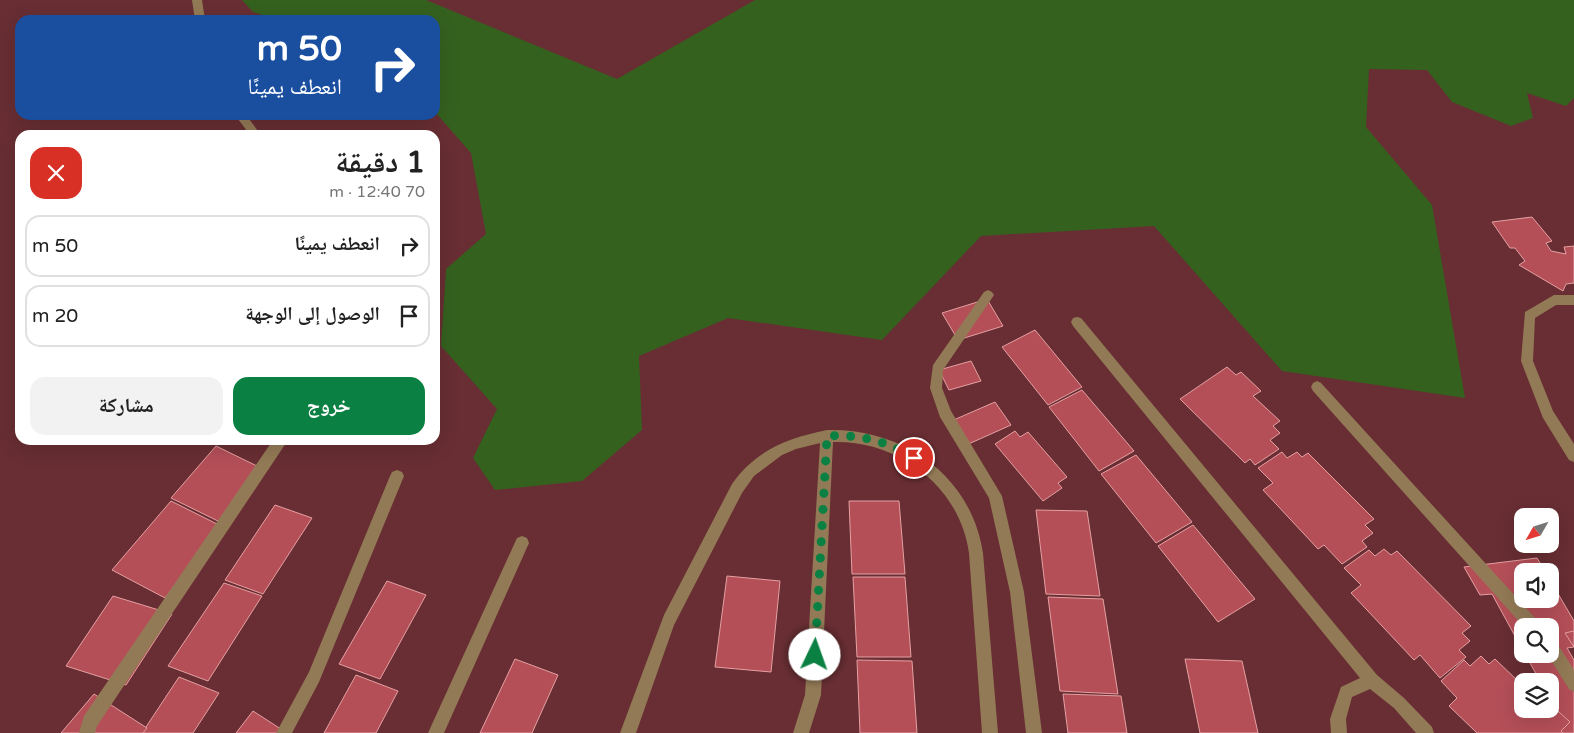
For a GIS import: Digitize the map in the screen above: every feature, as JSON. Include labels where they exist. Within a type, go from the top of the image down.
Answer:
[{"type":"street","points":[[197,0],[199,15]]},
{"type":"street","points":[[244,120],[252,130]]},
{"type":"street","points":[[988,295],[937,369],[936,388],[945,414],[995,496],[1017,592],[1034,733]]},
{"type":"street","points":[[1574,300],[1554,300],[1529,316],[1527,361],[1548,414],[1574,456]]},
{"type":"street","points":[[1077,322],[1372,680],[1399,703],[1426,733]]},
{"type":"street","points":[[1317,387],[1526,618]]},
{"type":"street","points":[[628,733],[665,630],[733,493],[750,471],[769,456],[794,443],[841,435],[870,438],[900,449],[929,467],[956,498],[970,528],[976,564],[990,733]]},
{"type":"street","points":[[801,733],[813,695],[827,436]]},
{"type":"street","points":[[87,733],[90,722],[278,445]]},
{"type":"street","points":[[284,733],[314,677],[397,476]]},
{"type":"street","points":[[436,733],[522,543]]},
{"type":"street","points":[[1559,660],[1574,684]]},
{"type":"street","points":[[1339,733],[1338,719],[1346,692],[1372,680]]},
{"type":"green space","points":[[242,0],[426,0],[617,79],[755,0],[1574,0],[1574,98],[1566,106],[1527,93],[1533,118],[1511,126],[1452,102],[1427,70],[1369,69],[1366,127],[1432,205],[1465,398],[1282,371],[1154,226],[981,236],[882,340],[728,318],[639,356],[642,430],[582,481],[495,490],[473,458],[497,409],[441,346],[446,269],[486,234],[471,153],[440,118],[440,15],[262,15],[253,12]]},
{"type":"building","points":[[1532,217],[1552,241],[1546,243],[1551,251],[1566,254],[1564,247],[1574,246],[1574,283],[1566,284],[1563,291],[1519,265],[1525,261],[1515,248],[1510,248],[1492,222]]},
{"type":"building","points":[[987,299],[1003,326],[958,340],[942,313]]},
{"type":"building","points":[[1035,330],[1082,387],[1048,405],[1002,347]]},
{"type":"building","points":[[971,361],[981,381],[949,390],[939,370]]},
{"type":"building","points":[[1227,367],[1236,375],[1241,372],[1261,391],[1253,396],[1280,421],[1273,426],[1280,433],[1270,440],[1279,449],[1255,465],[1250,459],[1245,463],[1180,399]]},
{"type":"building","points":[[1082,390],[1134,451],[1099,471],[1049,407]]},
{"type":"building","points":[[995,402],[1011,425],[964,446],[949,422]]},
{"type":"building","points":[[1015,431],[1020,437],[1028,432],[1067,477],[1058,483],[1062,488],[1043,501],[995,444]]},
{"type":"building","points":[[216,446],[261,468],[222,523],[171,498]]},
{"type":"building","points":[[1282,452],[1287,458],[1297,452],[1302,457],[1308,453],[1374,519],[1365,525],[1373,533],[1362,541],[1367,547],[1342,564],[1324,545],[1318,549],[1263,490],[1273,483],[1258,468]]},
{"type":"building","points":[[1136,455],[1192,522],[1156,543],[1101,474]]},
{"type":"building","points":[[171,501],[221,526],[165,598],[112,570]]},
{"type":"building","points":[[849,501],[899,501],[905,574],[852,574]]},
{"type":"building","points":[[275,505],[312,518],[263,594],[225,580]]},
{"type":"building","points":[[1036,510],[1087,511],[1100,596],[1046,594]]},
{"type":"building","points":[[1193,525],[1255,599],[1218,622],[1158,546]]},
{"type":"building","points":[[1384,549],[1391,555],[1397,551],[1471,626],[1462,633],[1470,641],[1459,650],[1466,657],[1440,678],[1420,655],[1414,660],[1351,593],[1361,585],[1344,568],[1369,550],[1375,556]]},
{"type":"building","points":[[1537,558],[1540,563],[1514,563],[1514,608],[1559,608],[1559,595],[1574,621],[1574,647],[1567,648],[1574,660],[1574,733],[1540,733],[1537,729],[1564,725],[1559,716],[1559,673],[1536,673],[1530,663],[1559,663],[1559,618],[1514,618],[1514,634],[1492,594],[1480,595],[1464,567]]},
{"type":"building","points":[[727,576],[780,581],[771,672],[715,667]]},
{"type":"building","points":[[853,577],[905,577],[911,657],[857,657]]},
{"type":"building","points":[[387,581],[426,595],[380,679],[339,664]]},
{"type":"building","points":[[224,583],[262,596],[208,681],[168,666]]},
{"type":"building","points":[[113,596],[172,614],[126,685],[66,666]]},
{"type":"building","points":[[1048,597],[1103,599],[1118,694],[1060,691]]},
{"type":"building","points":[[1574,631],[1574,647],[1565,633]]},
{"type":"building","points":[[1481,656],[1489,664],[1495,659],[1514,677],[1514,718],[1559,718],[1559,712],[1570,722],[1561,731],[1563,733],[1477,733],[1449,706],[1457,698],[1441,681],[1464,660],[1470,666]]},
{"type":"building","points":[[515,659],[558,675],[532,733],[480,733]]},
{"type":"building","points":[[1185,659],[1242,661],[1258,733],[1200,733]]},
{"type":"building","points":[[857,660],[912,661],[917,733],[860,733]]},
{"type":"building","points":[[356,675],[398,691],[376,733],[324,733]]},
{"type":"building","points":[[179,677],[219,693],[193,733],[142,733]]},
{"type":"building","points":[[94,694],[147,728],[143,733],[61,733]]},
{"type":"building","points":[[1063,694],[1121,696],[1127,733],[1068,733]]},
{"type":"building","points":[[253,711],[287,733],[236,733]]},
{"type":"route","points":[[815,655],[827,436],[841,435],[870,438],[900,449],[914,458]]}]
